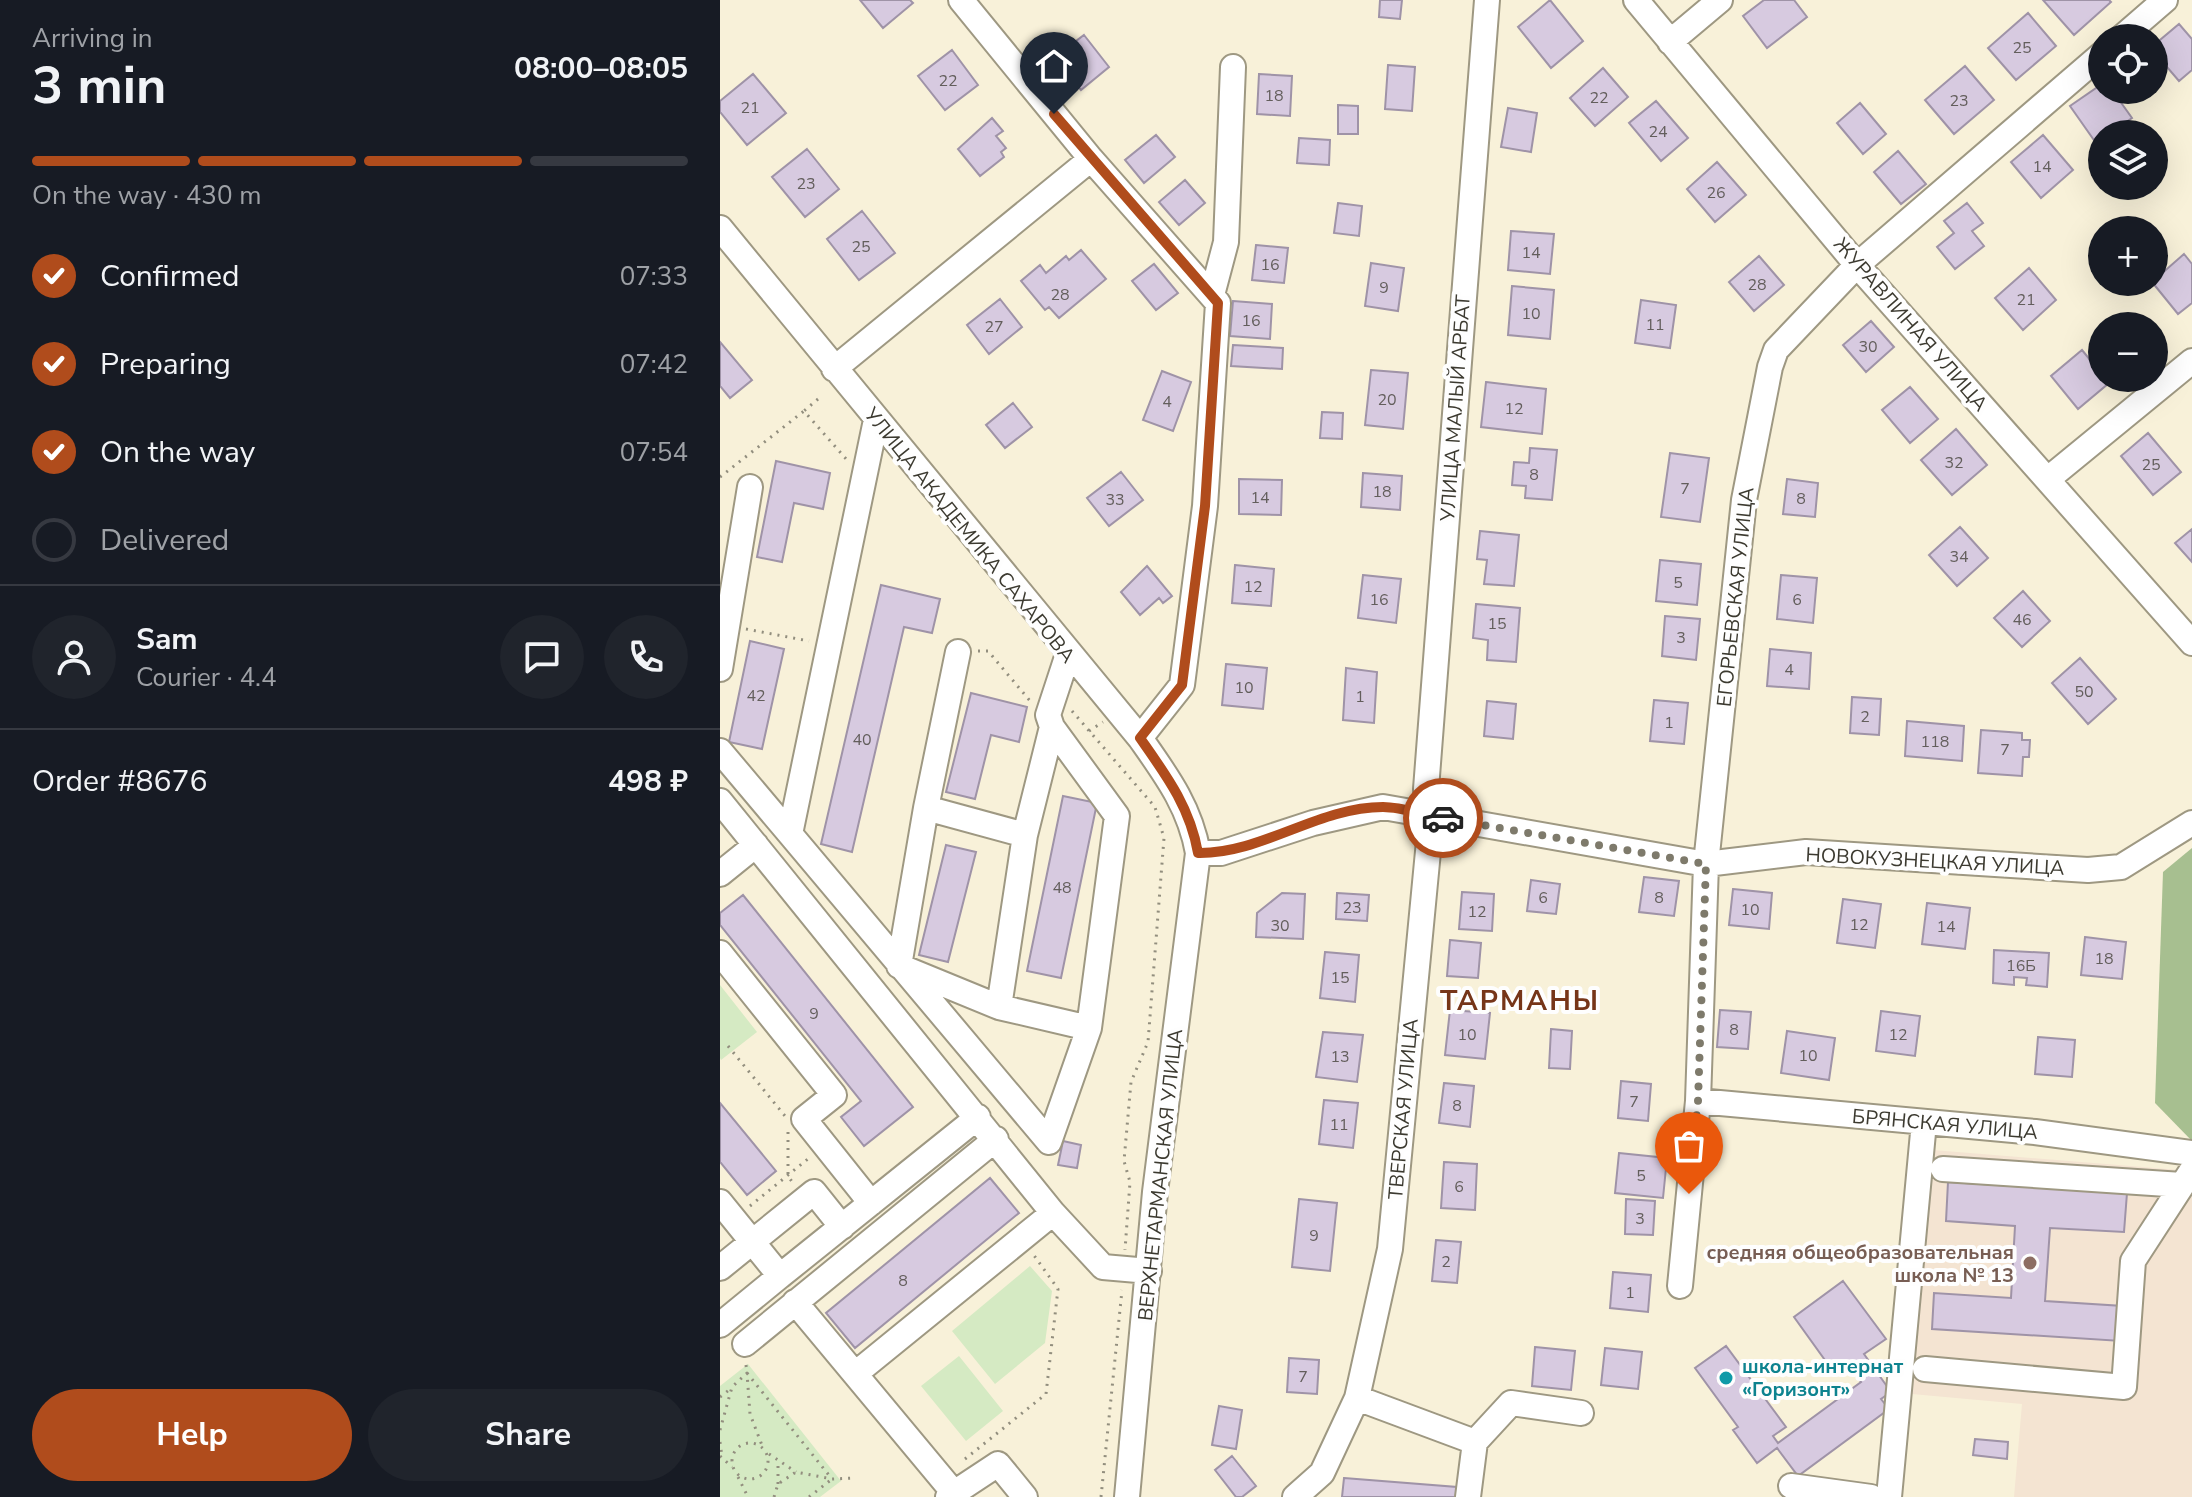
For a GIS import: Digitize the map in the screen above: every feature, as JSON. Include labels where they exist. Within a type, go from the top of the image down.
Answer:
[{"type":"street","points":[[961,0],[1091,159],[1218,303],[1205,506],[1182,685],[1140,738]]},
{"type":"street","name":"УЛИЦА МАЛЫЙ АРБАТ","points":[[1429,816],[1426,789],[1487,0]]},
{"type":"street","name":"ЖУРАВЛИНАЯ УЛИЦА","points":[[1636,0],[1857,265],[2192,643]]},
{"type":"street","points":[[1670,42],[1720,0]]},
{"type":"street","points":[[2137,24],[2165,0]]},
{"type":"street","name":"ЕГОРЬЕВСКАЯ УЛИЦА","points":[[1680,1286],[1698,1101],[1706,864],[1744,500],[1770,367],[1784,342],[1857,265],[2088,66]]},
{"type":"street","points":[[1212,295],[1226,242],[1233,67]]},
{"type":"street","points":[[834,369],[1091,159]]},
{"type":"street","name":"УЛИЦА АКАДЕМИКА САХАРОВА","points":[[720,228],[1140,738],[1179,794],[1193,823],[1198,853]]},
{"type":"street","points":[[2048,479],[2192,361]]},
{"type":"street","points":[[790,834],[876,420]]},
{"type":"street","points":[[720,669],[750,487]]},
{"type":"street","points":[[899,966],[926,808],[958,652]]},
{"type":"street","points":[[720,751],[1049,1142],[1089,1028],[1117,816],[1052,727],[1048,715],[1068,654]]},
{"type":"street","points":[[999,1007],[1025,835],[1052,727]]},
{"type":"street","points":[[720,801],[1053,1213],[1103,1267],[1149,1271]]},
{"type":"street","name":"НОВОКУЗНЕЦКАЯ УЛИЦА","points":[[1198,853],[1221,853],[1352,812],[1383,807],[1706,864],[1806,852],[2088,870],[2121,867],[2192,823]]},
{"type":"street","points":[[926,808],[1025,835]]},
{"type":"street","name":"ТВЕРСКАЯ УЛИЦА","points":[[1295,1497],[1322,1473],[1357,1398],[1390,1249],[1429,816]]},
{"type":"street","points":[[720,874],[756,845]]},
{"type":"street","name":"ВЕРХНЕТАРМАНСКАЯ УЛИЦА","points":[[1127,1497],[1155,1192],[1198,853]]},
{"type":"street","points":[[720,953],[834,1095],[804,1119],[871,1203]]},
{"type":"street","points":[[899,966],[999,1007],[1089,1028]]},
{"type":"street","name":"БРЯНСКАЯ УЛИЦА","points":[[1698,1101],[1924,1122],[2192,1153]]},
{"type":"street","points":[[720,1325],[978,1117]]},
{"type":"street","points":[[1889,1497],[1924,1122]]},
{"type":"street","points":[[745,1344],[996,1139]]},
{"type":"street","points":[[1943,1169],[2187,1177]]},
{"type":"street","points":[[1925,1369],[2124,1387],[2133,1261],[2187,1177]]},
{"type":"street","points":[[821,1201],[851,1178]]},
{"type":"street","points":[[720,1268],[814,1192],[842,1227]]},
{"type":"street","points":[[727,1210],[780,1276]]},
{"type":"street","points":[[855,1374],[1053,1213]]},
{"type":"street","points":[[795,1302],[948,1489],[998,1464],[1025,1497]]},
{"type":"street","points":[[1357,1398],[1475,1442]]},
{"type":"street","points":[[1468,1497],[1475,1442],[1511,1403],[1581,1413]]},
{"type":"street","points":[[1791,1486],[1871,1497]]},
{"type":"path","points":[[720,477],[818,399]]},
{"type":"path","points":[[804,411],[863,478]]},
{"type":"path","points":[[728,625],[829,645]]},
{"type":"path","points":[[958,652],[988,651],[1052,727]]},
{"type":"path","points":[[1057,694],[1155,807],[1164,838],[1148,1042],[1131,1082],[1124,1161],[1130,1182],[1124,1269],[1101,1497]]},
{"type":"path","points":[[728,1046],[789,1120],[788,1176]]},
{"type":"path","points":[[727,1210],[788,1176],[825,1146]]},
{"type":"path","points":[[948,1489],[1046,1394],[1058,1289],[1021,1239]]},
{"type":"path","points":[[745,1344],[750,1414],[766,1453],[796,1472],[832,1479],[856,1478]]},
{"type":"path","points":[[720,1397],[747,1373]]},
{"type":"path","points":[[747,1373],[832,1479]]},
{"type":"path","points":[[720,1430],[732,1387]]},
{"type":"path","points":[[720,1442],[721,1457],[733,1468],[748,1497]]},
{"type":"path","points":[[733,1468],[732,1456],[740,1446],[752,1443],[763,1448]]},
{"type":"path","points":[[736,1474],[747,1479],[758,1478],[766,1470],[766,1453]]},
{"type":"path","points":[[774,1497],[778,1484],[778,1462]]},
{"type":"path","points":[[778,1484],[796,1472]]},
{"type":"path","points":[[809,1497],[832,1479]]},
{"type":"shaded area","points":[[1933,1150],[2192,1171],[2192,1497],[2014,1497],[2022,1404],[1912,1394]]},
{"type":"green space","points":[[2192,848],[2192,1141],[2155,1103],[2163,872]]},
{"type":"green space","points":[[720,985],[757,1032],[721,1060],[720,1058]]},
{"type":"green space","points":[[1030,1266],[1052,1291],[1045,1343],[995,1384],[952,1331]]},
{"type":"green space","points":[[959,1356],[1003,1411],[966,1441],[921,1386]]},
{"type":"green space","points":[[748,1364],[841,1481],[820,1497],[720,1497],[720,1386]]},
{"type":"building","points":[[860,0],[910,0],[913,3],[883,28]]},
{"type":"building","points":[[1380,0],[1402,0],[1400,19],[1379,17]]},
{"type":"building","points":[[1550,0],[1583,41],[1551,68],[1518,27]]},
{"type":"building","points":[[1764,0],[1794,0],[1807,17],[1767,48],[1743,16]]},
{"type":"building","points":[[2043,0],[2109,0],[2111,2],[2074,35]]},
{"type":"building","points":[[2028,13],[2056,46],[2016,80],[1988,48]]},
{"type":"building","points":[[2179,24],[2192,39],[2192,70],[2179,81],[2168,68],[2168,33]]},
{"type":"building","points":[[1084,35],[1109,67],[1081,90],[1055,57]]},
{"type":"building","points":[[952,50],[978,85],[945,110],[918,76]]},
{"type":"building","points":[[1388,65],[1415,67],[1412,111],[1385,109]]},
{"type":"building","points":[[1965,66],[1994,100],[1954,134],[1925,100]]},
{"type":"building","points":[[1603,68],[1628,97],[1595,126],[1570,98]]},
{"type":"building","points":[[753,74],[786,113],[747,145],[720,112],[720,101]]},
{"type":"building","points":[[1259,74],[1292,76],[1290,116],[1257,114]]},
{"type":"building","points":[[2088,94],[2088,104],[2122,104],[2132,118],[2088,120],[2088,132],[2070,106]]},
{"type":"building","points":[[1656,101],[1688,138],[1661,161],[1629,123]]},
{"type":"building","points":[[1860,103],[1886,134],[1863,154],[1837,123]]},
{"type":"building","points":[[1338,105],[1358,106],[1358,134],[1338,134]]},
{"type":"building","points":[[1508,108],[1537,113],[1531,152],[1501,147]]},
{"type":"building","points":[[992,118],[1003,131],[996,136],[1006,148],[1001,152],[1004,157],[980,176],[958,149]]},
{"type":"building","points":[[1156,135],[1175,157],[1144,183],[1125,160]]},
{"type":"building","points":[[2043,135],[2073,170],[2041,198],[2011,162]]},
{"type":"building","points":[[1299,138],[1330,140],[1329,165],[1297,163]]},
{"type":"building","points":[[807,149],[839,189],[805,217],[772,177]]},
{"type":"building","points":[[1898,151],[1926,184],[1901,204],[1874,172]]},
{"type":"building","points":[[1717,162],[1746,195],[1715,222],[1687,189]]},
{"type":"building","points":[[1185,180],[1205,203],[1179,225],[1159,202]]},
{"type":"building","points":[[1338,203],[1362,206],[1359,236],[1334,233]]},
{"type":"building","points":[[1967,203],[1983,223],[1972,231],[1984,246],[1955,269],[1937,247],[1954,233],[1944,221]]},
{"type":"building","points":[[862,211],[895,253],[859,280],[827,239]]},
{"type":"building","points":[[1511,231],[1554,234],[1550,274],[1508,270]]},
{"type":"building","points":[[1256,245],[1288,248],[1284,283],[1252,280]]},
{"type":"building","points":[[1081,250],[1106,279],[1059,318],[1049,307],[1045,310],[1021,281],[1040,265],[1046,273],[1066,256],[1069,260]]},
{"type":"building","points":[[2184,254],[2192,264],[2192,303],[2178,314],[2163,296],[2168,296],[2168,268]]},
{"type":"building","points":[[1759,256],[1784,285],[1754,311],[1729,282]]},
{"type":"building","points":[[1371,263],[1404,268],[1398,311],[1365,306]]},
{"type":"building","points":[[1154,264],[1178,293],[1156,310],[1132,281]]},
{"type":"building","points":[[2029,268],[2056,300],[2023,330],[1995,298]]},
{"type":"building","points":[[1512,286],[1554,290],[1550,339],[1508,335]]},
{"type":"building","points":[[1000,299],[1022,327],[989,354],[967,325]]},
{"type":"building","points":[[1641,300],[1676,305],[1670,348],[1635,343]]},
{"type":"building","points":[[1233,301],[1272,304],[1270,339],[1230,336]]},
{"type":"building","points":[[1871,321],[1894,347],[1866,372],[1843,345]]},
{"type":"building","points":[[720,342],[752,380],[730,398],[720,386]]},
{"type":"building","points":[[1233,345],[1283,348],[1282,369],[1231,366]]},
{"type":"building","points":[[2082,350],[2088,357],[2088,392],[2098,392],[2078,409],[2051,376]]},
{"type":"building","points":[[1371,370],[1408,373],[1403,429],[1365,425]]},
{"type":"building","points":[[1162,371],[1191,382],[1173,431],[1143,420]]},
{"type":"building","points":[[1486,382],[1546,389],[1542,434],[1481,427]]},
{"type":"building","points":[[1910,387],[1938,419],[1910,443],[1882,410]]},
{"type":"building","points":[[1013,403],[1032,427],[1005,448],[986,425]]},
{"type":"building","points":[[1322,412],[1343,413],[1342,439],[1320,438]]},
{"type":"building","points":[[1956,429],[1987,465],[1952,495],[1921,460]]},
{"type":"building","points":[[2148,433],[2181,472],[2153,495],[2121,456]]},
{"type":"building","points":[[1530,448],[1557,450],[1552,500],[1525,498],[1526,486],[1512,485],[1514,462],[1529,463]]},
{"type":"building","points":[[1670,453],[1709,458],[1700,522],[1661,517]]},
{"type":"building","points":[[776,461],[830,473],[823,509],[794,503],[782,562],[757,557]]},
{"type":"building","points":[[1121,472],[1143,500],[1109,526],[1087,498]]},
{"type":"building","points":[[1363,473],[1402,476],[1400,510],[1361,507]]},
{"type":"building","points":[[1239,479],[1282,480],[1281,515],[1239,514]]},
{"type":"building","points":[[1787,479],[1818,483],[1815,517],[1783,514]]},
{"type":"building","points":[[1960,527],[1988,558],[1957,586],[1929,555]]},
{"type":"building","points":[[2192,529],[2192,562],[2175,543]]},
{"type":"building","points":[[1480,531],[1519,535],[1514,586],[1484,584],[1487,560],[1477,559]]},
{"type":"building","points":[[1660,560],[1701,564],[1697,605],[1656,601]]},
{"type":"building","points":[[1235,565],[1274,569],[1271,606],[1232,603]]},
{"type":"building","points":[[1147,566],[1172,596],[1163,603],[1159,598],[1140,615],[1121,592]]},
{"type":"building","points":[[1363,575],[1401,579],[1396,623],[1358,618]]},
{"type":"building","points":[[1781,575],[1817,578],[1813,623],[1777,619]]},
{"type":"building","points":[[881,585],[940,599],[932,633],[904,627],[852,852],[821,844]]},
{"type":"building","points":[[2023,591],[2050,621],[2022,647],[1994,618]]},
{"type":"building","points":[[1476,604],[1520,608],[1516,662],[1487,660],[1488,640],[1473,638]]},
{"type":"building","points":[[1665,616],[1700,619],[1696,660],[1662,656]]},
{"type":"building","points":[[750,641],[784,649],[762,749],[729,742]]},
{"type":"building","points":[[1770,649],[1811,653],[1809,689],[1767,686]]},
{"type":"building","points":[[2080,658],[2116,699],[2088,724],[2052,683]]},
{"type":"building","points":[[1226,664],[1267,668],[1263,709],[1222,705]]},
{"type":"building","points":[[1346,668],[1377,672],[1374,723],[1343,720]]},
{"type":"building","points":[[971,693],[1027,707],[1019,742],[991,735],[975,799],[946,792]]},
{"type":"building","points":[[1852,697],[1881,699],[1879,735],[1850,733]]},
{"type":"building","points":[[1654,700],[1688,703],[1684,744],[1650,741]]},
{"type":"building","points":[[1487,701],[1516,704],[1513,739],[1484,736]]},
{"type":"building","points":[[1907,721],[1964,726],[1962,761],[1905,756]]},
{"type":"building","points":[[1981,730],[2022,733],[2022,740],[2030,740],[2029,757],[2023,757],[2022,776],[1978,773]]},
{"type":"building","points":[[1063,796],[1097,803],[1061,978],[1027,971]]},
{"type":"building","points":[[946,845],[976,852],[948,962],[919,955]]},
{"type":"building","points":[[1644,877],[1679,881],[1674,916],[1639,912]]},
{"type":"building","points":[[1531,880],[1560,884],[1556,914],[1527,911]]},
{"type":"building","points":[[1733,889],[1772,893],[1769,929],[1729,925]]},
{"type":"building","points":[[1462,892],[1494,894],[1492,931],[1459,929]]},
{"type":"building","points":[[1282,893],[1305,894],[1303,939],[1256,937],[1257,913]]},
{"type":"building","points":[[1337,893],[1369,895],[1367,921],[1336,919]]},
{"type":"building","points":[[743,895],[913,1107],[864,1146],[841,1117],[861,1101],[720,925],[720,913]]},
{"type":"building","points":[[1843,899],[1881,904],[1875,948],[1837,943]]},
{"type":"building","points":[[1927,903],[1970,908],[1965,949],[1922,944]]},
{"type":"building","points":[[2085,937],[2126,942],[2122,979],[2081,975]]},
{"type":"building","points":[[1450,940],[1481,943],[1478,978],[1447,976]]},
{"type":"building","points":[[1994,950],[2049,953],[2047,987],[2026,985],[2027,978],[2014,977],[2014,985],[1993,983]]},
{"type":"building","points":[[1325,952],[1359,955],[1355,1002],[1320,998]]},
{"type":"building","points":[[1450,1010],[1490,1013],[1485,1059],[1445,1055]]},
{"type":"building","points":[[1720,1010],[1751,1012],[1748,1049],[1717,1047]]},
{"type":"building","points":[[1881,1011],[1920,1016],[1915,1056],[1876,1051]]},
{"type":"building","points":[[1551,1029],[1572,1031],[1570,1069],[1549,1068]]},
{"type":"building","points":[[1787,1031],[1835,1038],[1829,1080],[1781,1073]]},
{"type":"building","points":[[1323,1032],[1363,1035],[1357,1082],[1316,1077]]},
{"type":"building","points":[[2038,1037],[2075,1040],[2072,1077],[2035,1074]]},
{"type":"building","points":[[1621,1081],[1651,1084],[1648,1121],[1618,1118]]},
{"type":"building","points":[[1444,1083],[1474,1086],[1470,1127],[1439,1123]]},
{"type":"building","points":[[1324,1100],[1358,1103],[1353,1148],[1319,1144]]},
{"type":"building","points":[[720,1103],[776,1171],[747,1195],[720,1162]]},
{"type":"building","points":[[1063,1141],[1081,1145],[1077,1168],[1058,1165]]},
{"type":"building","points":[[1619,1153],[1667,1158],[1663,1198],[1615,1193]]},
{"type":"building","points":[[1444,1162],[1477,1164],[1475,1210],[1441,1208]]},
{"type":"building","points":[[990,1178],[1019,1213],[855,1348],[826,1313]]},
{"type":"building","name":"средняя общеобразовательная школа № 13","points":[[1948,1182],[2127,1193],[2124,1232],[2050,1228],[2045,1301],[2123,1306],[2121,1341],[1932,1329],[1934,1293],[2011,1298],[2015,1226],[1946,1221]]},
{"type":"building","points":[[1299,1199],[1337,1203],[1330,1271],[1292,1267]]},
{"type":"building","points":[[1626,1199],[1655,1201],[1653,1235],[1625,1234]]},
{"type":"building","points":[[1436,1240],[1461,1242],[1457,1283],[1432,1281]]},
{"type":"building","points":[[1613,1272],[1651,1275],[1648,1312],[1610,1308]]},
{"type":"building","name":"школа-интернат «Горизонт»","points":[[1843,1281],[1886,1339],[1864,1354],[1891,1392],[1881,1399],[1889,1409],[1798,1476],[1777,1448],[1757,1463],[1733,1430],[1738,1427],[1695,1368],[1726,1346],[1786,1427],[1773,1436],[1778,1443],[1861,1382],[1848,1364],[1835,1374],[1794,1317]]},
{"type":"building","points":[[1535,1347],[1575,1351],[1571,1390],[1532,1386]]},
{"type":"building","points":[[1605,1348],[1642,1352],[1638,1389],[1601,1385]]},
{"type":"building","points":[[1289,1358],[1319,1360],[1317,1394],[1287,1392]]},
{"type":"building","points":[[1219,1406],[1242,1410],[1236,1449],[1212,1445]]},
{"type":"building","points":[[1975,1439],[2008,1442],[2007,1459],[1973,1455]]},
{"type":"building","points":[[1232,1456],[1256,1486],[1242,1497],[1236,1497],[1215,1470]]},
{"type":"building","points":[[1344,1478],[1457,1487],[1457,1497],[1342,1497]]},
{"type":"way so far","points":[[1443,818],[1706,864],[1698,1101],[1689,1194]]},
{"type":"place","name":"средняя общеобразовательная школа № 13","points":[[2030,1263]]},
{"type":"place","name":"школа-интернат «Горизонт»","points":[[1726,1378]]},
{"type":"district","name":"ТАРМАНЫ","points":[[1520,1000]]},
{"type":"route","points":[[1054,114],[1218,303],[1205,506],[1182,685],[1140,738],[1179,794],[1193,823],[1198,853],[1221,853],[1313,823],[1383,807],[1443,818]]}]
